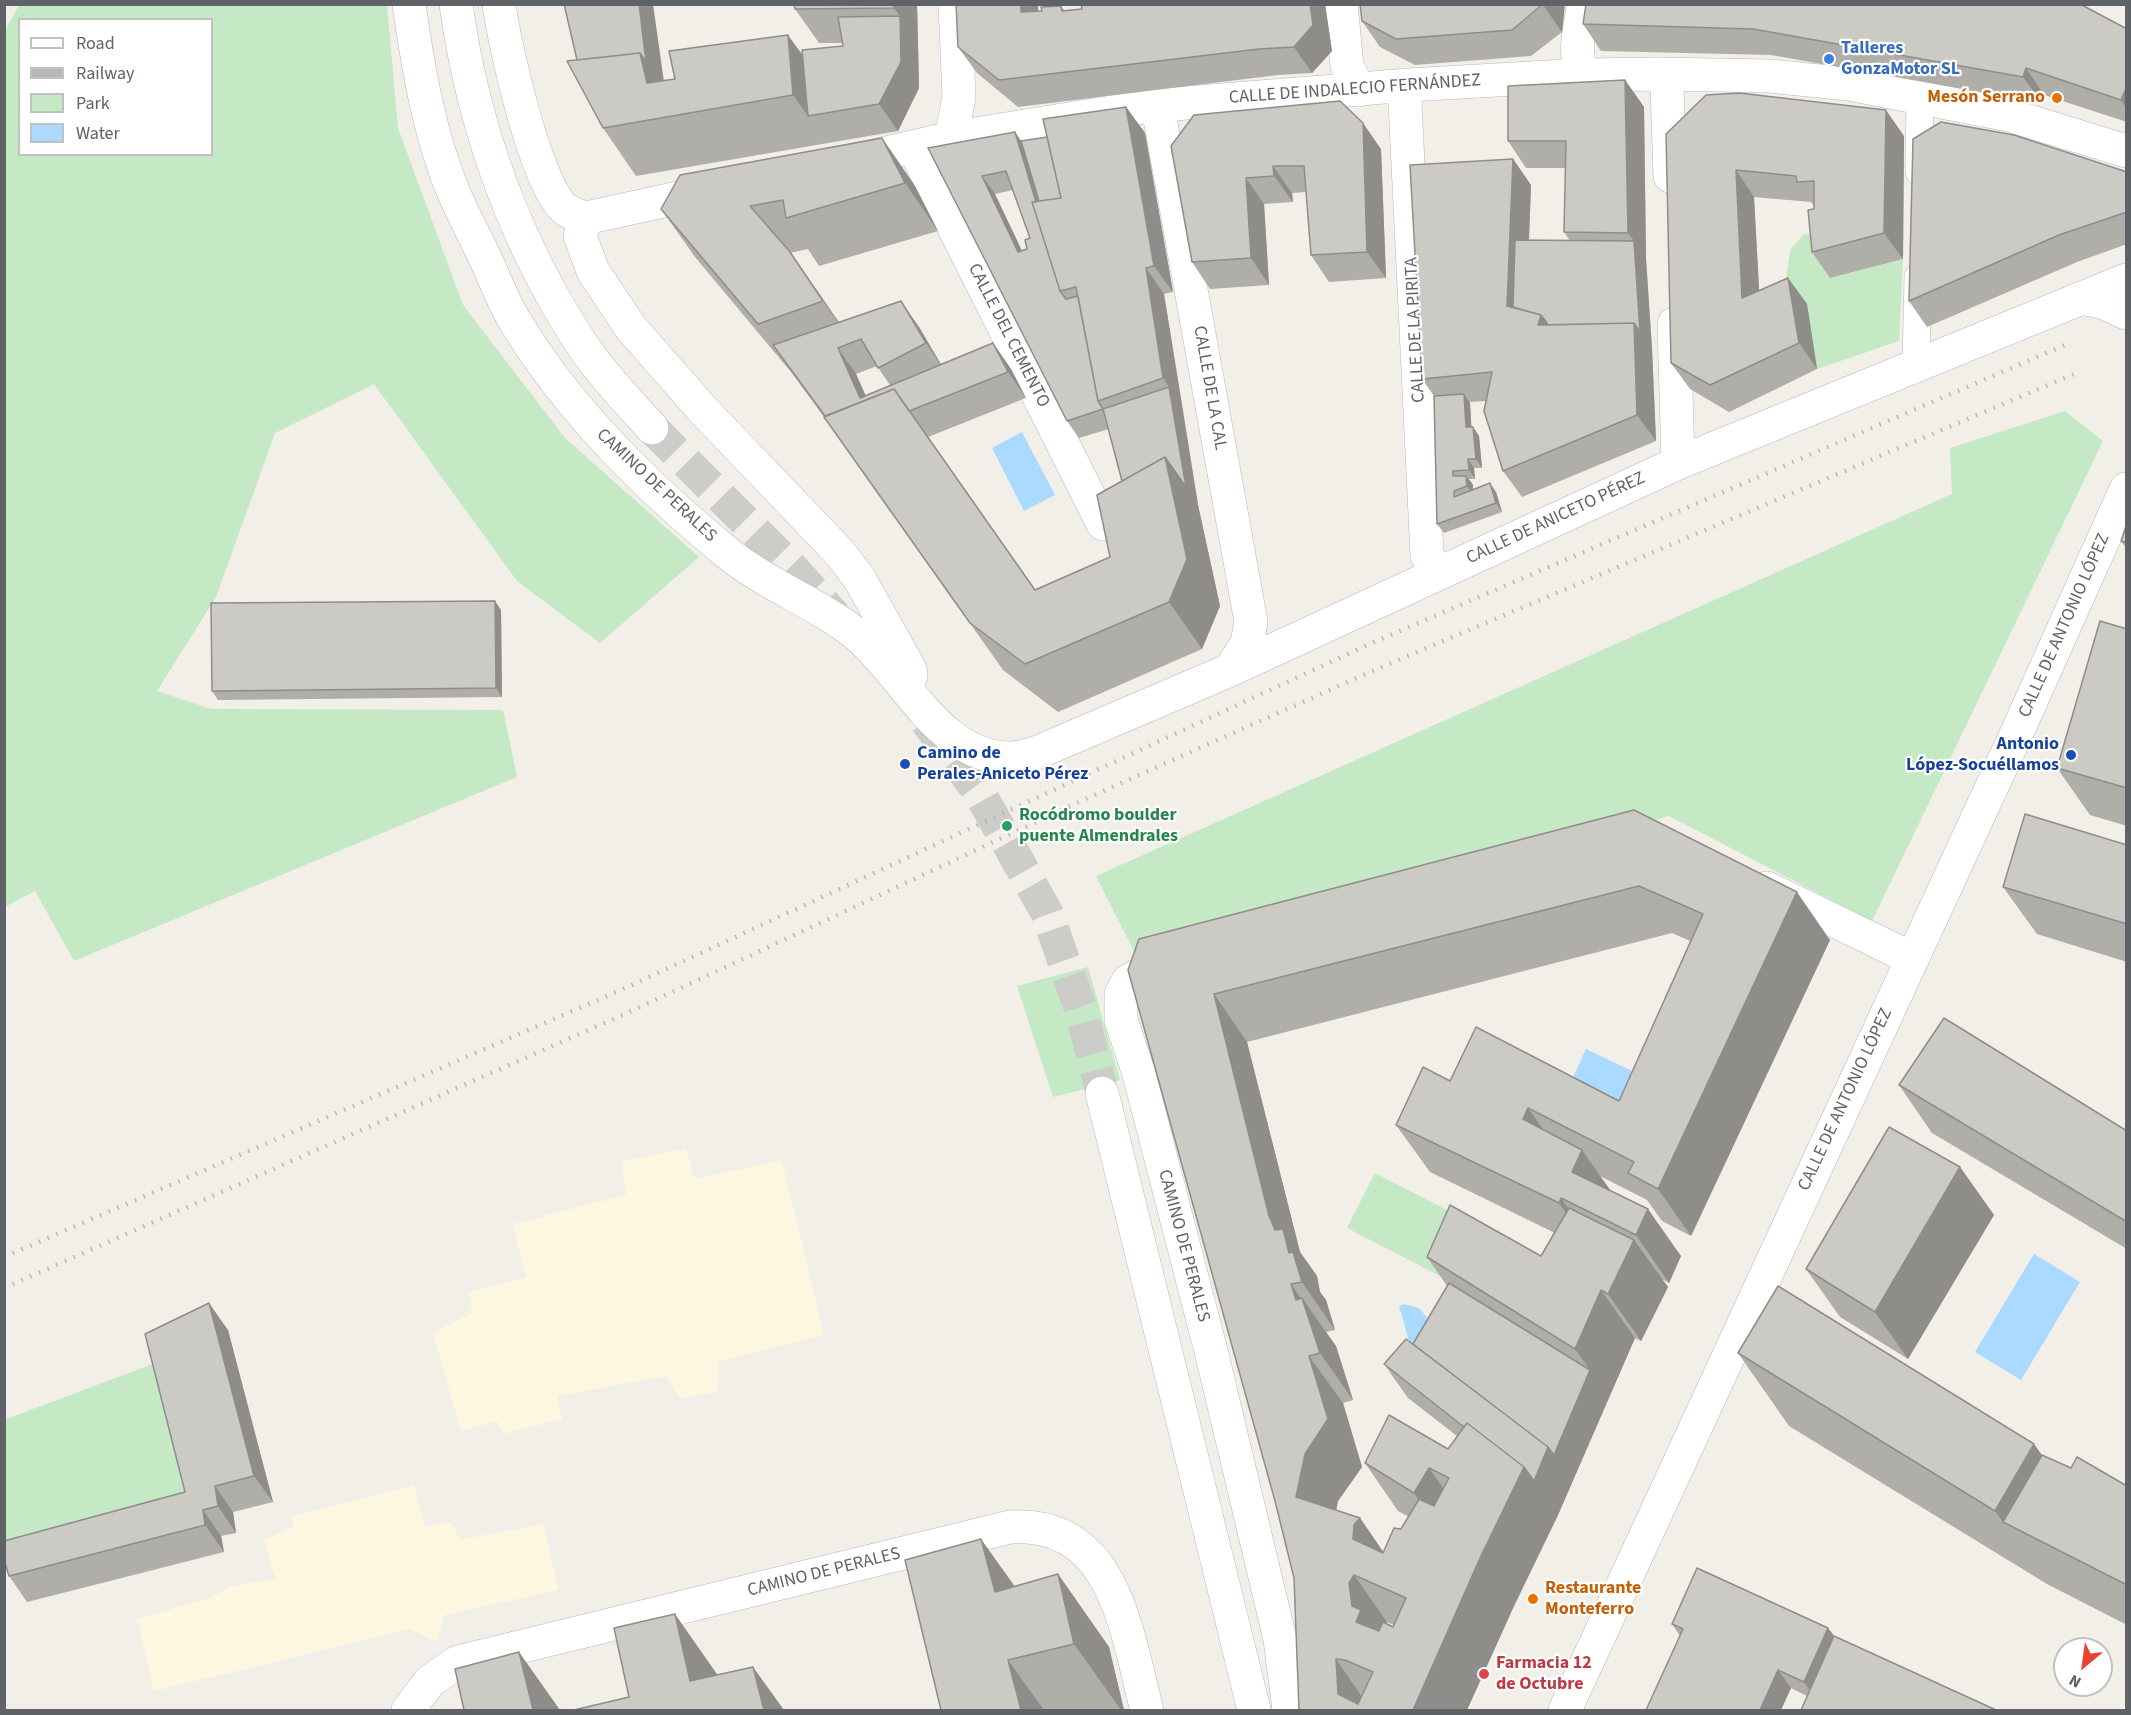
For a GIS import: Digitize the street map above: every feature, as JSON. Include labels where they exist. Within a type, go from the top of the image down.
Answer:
[{"type":"street","name":"CAMINO DE PERALES","points":[[409,4],[417,58],[437,140],[453,191],[515,321],[553,376],[600,434],[674,507],[732,557],[856,634],[880,657],[938,724],[966,748],[987,755],[1012,758],[1036,753]]},
{"type":"street","points":[[456,4],[481,130],[511,208],[548,284],[587,352],[652,428]]},
{"type":"street","points":[[499,4],[514,86],[553,192],[564,209],[585,218],[740,184]]},
{"type":"street","points":[[514,86],[516,4]]},
{"type":"street","points":[[951,138],[959,97],[955,4]]},
{"type":"street","points":[[1341,4],[1347,66],[1359,90]]},
{"type":"street","points":[[1583,75],[1577,63],[1577,45],[1584,4]]},
{"type":"street","points":[[1662,74],[1667,87],[1671,211]]},
{"type":"street","name":"CALLE DE INDALECIO FERNÁNDEZ","points":[[821,167],[951,138],[1149,106],[1410,85],[1583,75],[1662,74],[1768,76],[1849,84],[2009,115],[2127,151]]},
{"type":"street","name":"CALLE DE LA PIRITA","points":[[1410,85],[1405,102],[1427,555],[1438,572]]},
{"type":"street","points":[[1919,202],[1920,98]]},
{"type":"street","name":"CALLE DE LA CAL","points":[[1149,106],[1160,118],[1251,622],[1247,642],[1230,670]]},
{"type":"street","name":"CALLE DEL CEMENTO","points":[[914,148],[1103,524]]},
{"type":"street","points":[[585,218],[580,236],[593,271],[631,328],[704,411],[846,561],[859,578],[910,669],[915,698]]},
{"type":"street","points":[[1916,364],[1918,248]]},
{"type":"street","name":"CALLE DE ANICETO PÉREZ","points":[[1036,753],[1230,670],[1678,463],[1916,364],[2127,280]]},
{"type":"street","points":[[1673,294],[1678,463]]},
{"type":"street","points":[[2081,298],[2102,302],[2127,313]]},
{"type":"street","name":"CALLE DE ANTONIO LÓPEZ","points":[[1565,1710],[2019,728],[2127,489]]},
{"type":"street","points":[[1741,875],[1911,958]]},
{"type":"street","name":"CAMINO DE PERALES","points":[[1200,958],[1141,974],[1128,981],[1121,994],[1121,1020],[1139,1074],[1211,1352],[1280,1639],[1289,1710]]},
{"type":"street","points":[[1102,1093],[1254,1710]]},
{"type":"street","name":"CAMINO DE PERALES","points":[[408,1710],[430,1681],[458,1662],[1010,1527],[1036,1526],[1061,1535],[1096,1559],[1118,1601],[1147,1710]]},
{"type":"shaded area","points":[[686,1149],[695,1179],[782,1160],[824,1335],[719,1361],[717,1391],[680,1399],[667,1376],[557,1396],[562,1419],[503,1434],[497,1421],[461,1431],[433,1333],[472,1313],[469,1291],[526,1278],[513,1224],[626,1195],[621,1162]]},
{"type":"shaded area","points":[[414,1485],[425,1526],[452,1522],[459,1540],[544,1524],[558,1590],[444,1615],[437,1642],[410,1629],[154,1691],[137,1619],[210,1598],[231,1586],[275,1579],[264,1539],[294,1527],[291,1517]]},
{"type":"green space","points":[[19,5],[387,5],[398,128],[463,305],[565,438],[699,557],[600,643],[517,581],[374,384],[275,433],[216,597],[157,691],[211,709],[503,710],[517,777],[74,961],[35,891],[5,907],[4,33]]},
{"type":"green space","points":[[1804,234],[1827,236],[1831,278],[1903,259],[1899,341],[1817,369],[1784,294],[1790,250]]},
{"type":"green space","points":[[2065,411],[2103,441],[1872,921],[1669,816],[1141,965],[1096,876],[1952,494],[1950,448]]},
{"type":"green space","points":[[1088,967],[1120,1080],[1053,1097],[1017,986]]},
{"type":"green space","points":[[1375,1173],[1470,1222],[1442,1277],[1347,1228]]},
{"type":"green space","points":[[163,1360],[204,1519],[10,1571],[4,1528],[4,1420]]},
{"type":"water","points":[[1022,432],[1055,495],[1024,511],[992,448]]},
{"type":"water","points":[[1586,1049],[1655,1082],[1639,1116],[1570,1084]]},
{"type":"water","points":[[2034,1254],[2080,1282],[2021,1380],[1975,1352]]},
{"type":"water","points":[[1404,1304],[1419,1308],[1431,1322],[1413,1355],[1399,1306]]},
{"type":"building","points":[[564,4],[639,4],[646,62],[640,53],[577,60]]},
{"type":"building","points":[[794,4],[894,4],[894,8],[795,9]]},
{"type":"building","points":[[956,4],[1021,4],[1021,12],[1042,11],[1041,7],[1061,6],[1062,11],[1082,9],[1081,4],[1310,4],[1313,25],[1294,47],[1259,49],[999,80],[958,47]]},
{"type":"building","points":[[1360,4],[1543,4],[1512,30],[1396,39],[1362,21]]},
{"type":"building","points":[[1586,4],[2080,4],[2127,29],[2127,86],[2121,100],[2026,68],[2023,77],[1753,29],[1583,24]]},
{"type":"building","points":[[900,16],[901,62],[879,104],[808,116],[802,50],[843,46],[838,17]]},
{"type":"building","points":[[788,35],[793,95],[603,128],[567,61],[640,53],[647,83],[675,79],[669,51]]},
{"type":"building","points":[[1625,80],[1628,233],[1564,232],[1566,141],[1508,141],[1508,86]]},
{"type":"building","points":[[1739,93],[1886,110],[1884,233],[1812,252],[1808,210],[1814,209],[1814,181],[1797,182],[1796,176],[1736,170],[1742,298],[1788,278],[1799,343],[1710,385],[1671,363],[1666,134],[1706,95]]},
{"type":"building","points":[[1340,101],[1363,123],[1367,252],[1311,255],[1304,166],[1273,166],[1274,176],[1246,178],[1251,258],[1192,262],[1171,146],[1194,115]]},
{"type":"building","points":[[1126,107],[1154,266],[1146,268],[1163,378],[1098,401],[1076,287],[1060,291],[1032,202],[1061,198],[1043,119]]},
{"type":"building","points":[[1941,122],[2014,135],[2127,172],[2127,212],[2059,235],[1909,301],[1913,139]]},
{"type":"building","points":[[1015,132],[1036,202],[1032,202],[1060,291],[1066,299],[1078,296],[1098,401],[1103,409],[1067,421],[928,148]],"holes":[[[1006,171],[1030,238],[1025,240],[1027,249],[1018,252],[982,176]]]},
{"type":"building","points":[[1047,137],[1061,198],[1039,201],[1021,141]]},
{"type":"building","points":[[882,138],[905,183],[786,218],[783,200],[750,206],[790,252],[823,301],[758,324],[661,209],[680,175]]},
{"type":"building","points":[[1513,159],[1507,306],[1541,315],[1538,325],[1634,323],[1637,415],[1503,471],[1484,411],[1492,372],[1422,379],[1410,165]]},
{"type":"building","points":[[1515,240],[1634,241],[1640,332],[1634,323],[1547,325],[1541,315],[1513,307]]},
{"type":"building","points":[[901,301],[926,343],[878,368],[861,339],[838,348],[860,398],[993,343],[1008,372],[909,411],[894,389],[825,416],[773,345]]},
{"type":"building","points":[[1169,387],[1186,487],[1165,457],[1122,481],[1103,409]]},
{"type":"building","points":[[894,389],[1035,590],[1110,557],[1097,495],[1165,457],[1187,559],[1169,602],[1025,664],[970,623],[824,417]]},
{"type":"building","points":[[1464,394],[1466,427],[1473,427],[1476,459],[1468,459],[1469,470],[1453,471],[1453,476],[1466,476],[1467,486],[1454,491],[1454,497],[1490,483],[1496,503],[1437,524],[1434,396]]},
{"type":"building","points":[[2127,523],[2127,543],[2121,541]]},
{"type":"building","points":[[495,601],[496,688],[212,691],[211,603]]},
{"type":"building","points":[[2100,621],[2127,629],[2127,788],[2057,768]]},
{"type":"building","points":[[1634,810],[1797,892],[1658,1189],[1628,1173],[1634,1162],[1528,1108],[1523,1119],[1582,1150],[1572,1172],[1648,1209],[1636,1235],[1561,1198],[1559,1203],[1396,1125],[1423,1067],[1450,1081],[1476,1027],[1619,1101],[1703,914],[1639,886],[1214,994],[1269,1216],[1275,1230],[1283,1229],[1289,1253],[1293,1252],[1302,1282],[1291,1284],[1296,1300],[1302,1298],[1320,1353],[1309,1356],[1328,1419],[1305,1454],[1296,1497],[1360,1518],[1354,1525],[1353,1539],[1383,1553],[1394,1528],[1401,1529],[1419,1499],[1434,1506],[1449,1478],[1429,1468],[1414,1493],[1365,1463],[1389,1415],[1448,1449],[1467,1423],[1524,1467],[1480,1558],[1413,1710],[1299,1710],[1294,1578],[1275,1501],[1128,970],[1139,939]],"holes":[[[1354,1575],[1406,1598],[1393,1627],[1383,1622],[1379,1631],[1356,1622],[1361,1610],[1352,1606],[1349,1583]],[[1336,1659],[1345,1660],[1373,1672],[1358,1704],[1338,1694]]]},
{"type":"building","points":[[2025,814],[2127,845],[2127,924],[2003,887]]},
{"type":"building","points":[[1944,1018],[2127,1131],[2127,1222],[1899,1085]]},
{"type":"building","points":[[1889,1127],[1960,1167],[1875,1312],[1806,1269]]},
{"type":"building","points":[[1450,1205],[1541,1256],[1569,1208],[1634,1240],[1608,1294],[1601,1290],[1575,1349],[1427,1257]]},
{"type":"building","points":[[1449,1283],[1590,1370],[1554,1455],[1548,1447],[1413,1344]]},
{"type":"building","points":[[1778,1286],[2034,1444],[1995,1511],[1738,1353]]},
{"type":"building","points":[[209,1303],[254,1476],[215,1486],[218,1506],[203,1510],[205,1525],[9,1576],[4,1560],[4,1541],[185,1492],[145,1334]]},
{"type":"building","points":[[1406,1339],[1548,1447],[1534,1481],[1524,1467],[1467,1423],[1464,1427],[1384,1364]]},
{"type":"building","points":[[2042,1455],[2071,1468],[2077,1457],[2127,1486],[2127,1585],[2003,1522]]},
{"type":"building","points":[[981,1539],[995,1592],[1058,1574],[1074,1644],[1008,1660],[1021,1710],[941,1710],[905,1560]]},
{"type":"building","points":[[1697,1568],[1828,1628],[1804,1682],[1778,1670],[1760,1710],[1646,1710],[1683,1629],[1672,1624]]},
{"type":"building","points":[[675,1614],[690,1681],[753,1667],[764,1710],[574,1710],[629,1697],[614,1628]]},
{"type":"building","points":[[1834,1636],[1996,1710],[1801,1710]]},
{"type":"building","points":[[519,1652],[533,1710],[464,1710],[455,1669]]},
{"type":"tunnel","points":[[652,428],[794,570],[835,616]]},
{"type":"tunnel","points":[[926,721],[979,792],[1047,913],[1081,1010],[1102,1093]]},
{"type":"railway","points":[[4,1257],[621,990],[1365,646],[2065,345]]},
{"type":"railway","points":[[4,1288],[627,1013],[1092,796],[1370,672],[2074,374]]},
{"type":"place","name":"Talleres GonzaMotor SL","points":[[1829,59]]},
{"type":"place","name":"Mesón Serrano","points":[[2057,98]]},
{"type":"place","name":"Antonio López-Socuéllamos","points":[[2071,755]]},
{"type":"place","name":"Camino de Perales-Aniceto Pérez","points":[[905,764]]},
{"type":"place","name":"Rocódromo boulder puente Almendrales","points":[[1007,826]]},
{"type":"place","name":"Restaurante Monteferro","points":[[1533,1599]]},
{"type":"place","name":"Farmacia 12 de Octubre","points":[[1484,1674]]}]
